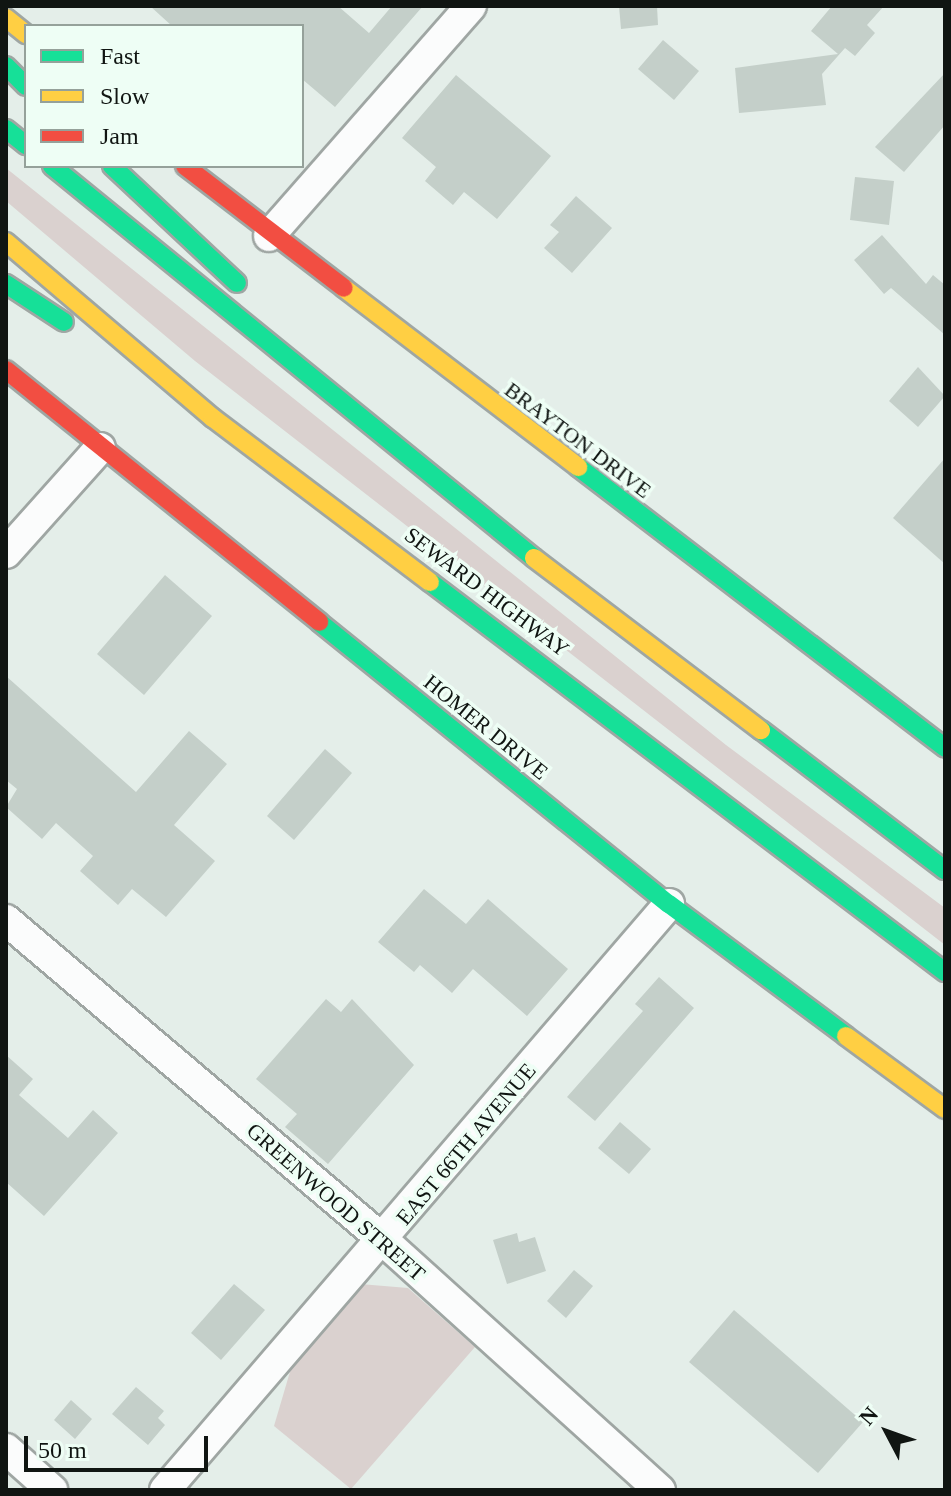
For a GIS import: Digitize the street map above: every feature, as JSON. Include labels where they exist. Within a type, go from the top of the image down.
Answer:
[{"type":"main road","points":[[6,18],[24,32]]},
{"type":"main road","points":[[6,66],[24,84]]},
{"type":"main road","points":[[6,129],[24,143]]},
{"type":"main road","points":[[54,168],[535,559],[945,870]]},
{"type":"main road","points":[[114,168],[249,294]]},
{"type":"main road","name":"BRAYTON DRIVE","points":[[187,168],[269,236],[945,748]]},
{"type":"main road","name":"SEWARD HIGHWAY","points":[[6,242],[213,418],[945,972]]},
{"type":"main road","points":[[6,284],[213,418]]},
{"type":"main road","points":[[284,325],[535,559]]},
{"type":"main road","name":"HOMER DRIVE","points":[[6,370],[669,904],[945,1109]]},
{"type":"street","points":[[269,236],[471,6]]},
{"type":"street","points":[[6,553],[100,448]]},
{"type":"street","name":"EAST 66TH AVENUE","points":[[165,1490],[384,1241],[669,904]]},
{"type":"street","name":"GREENWOOD STREET","points":[[6,920],[384,1241],[660,1490]]},
{"type":"street","points":[[6,1449],[52,1490]]},
{"type":"shaded area","points":[[6,168],[726,745],[945,908],[945,945],[195,361],[6,201]]},
{"type":"shaded area","points":[[360,1284],[408,1288],[475,1347],[351,1489],[274,1426],[292,1365]]},
{"type":"building","points":[[150,6],[338,6],[369,33],[392,6],[423,6],[335,107],[304,81],[304,24],[170,24]]},
{"type":"building","points":[[619,6],[657,6],[658,25],[621,29]]},
{"type":"building","points":[[832,6],[884,6],[867,25],[875,33],[855,56],[845,48],[822,74],[826,105],[739,113],[735,68],[838,54],[811,31]]},
{"type":"building","points":[[663,40],[699,71],[674,100],[638,69]]},
{"type":"building","points":[[945,73],[945,125],[904,172],[875,147]]},
{"type":"building","points":[[456,75],[551,156],[497,219],[464,192],[453,205],[425,181],[436,167],[402,138]]},
{"type":"building","points":[[855,177],[894,181],[889,225],[850,220]]},
{"type":"building","points":[[576,196],[612,228],[572,273],[544,248],[559,232],[550,225]]},
{"type":"building","points":[[882,235],[926,284],[933,275],[945,285],[945,335],[891,288],[884,294],[854,260]]},
{"type":"building","points":[[918,367],[945,396],[918,427],[889,401]]},
{"type":"building","points":[[945,458],[945,564],[893,518]]},
{"type":"building","points":[[165,575],[212,616],[144,695],[97,654]]},
{"type":"building","points":[[6,676],[136,792],[189,731],[227,764],[174,825],[215,861],[166,917],[132,889],[118,905],[80,871],[93,856],[56,823],[42,839],[6,807],[17,789],[6,780]]},
{"type":"building","points":[[325,749],[352,773],[294,840],[267,816]]},
{"type":"building","points":[[424,889],[466,924],[488,899],[568,969],[527,1016],[473,969],[452,993],[420,965],[414,972],[378,942]]},
{"type":"building","points":[[659,977],[694,1008],[595,1121],[567,1097],[643,1011],[635,1004]]},
{"type":"building","points":[[326,999],[341,1012],[352,999],[414,1065],[328,1164],[285,1127],[297,1114],[256,1079]]},
{"type":"building","points":[[6,1055],[33,1079],[19,1095],[68,1138],[93,1110],[118,1133],[44,1216],[6,1182]]},
{"type":"building","points":[[620,1122],[651,1149],[629,1174],[598,1148]]},
{"type":"building","points":[[517,1233],[519,1242],[535,1237],[546,1271],[507,1284],[493,1240]]},
{"type":"building","points":[[574,1270],[593,1286],[566,1318],[547,1301]]},
{"type":"building","points":[[234,1284],[265,1310],[221,1360],[191,1333]]},
{"type":"building","points":[[734,1310],[863,1422],[818,1473],[689,1362]]},
{"type":"building","points":[[136,1387],[164,1411],[158,1418],[165,1425],[148,1445],[112,1414]]},
{"type":"building","points":[[71,1400],[92,1419],[75,1439],[54,1420]]},
{"type":"traffic: fast","points":[[6,66],[24,84]]},
{"type":"traffic: fast","points":[[6,129],[24,143]]},
{"type":"traffic: fast","points":[[54,168],[534,558]]},
{"type":"traffic: fast","points":[[114,168],[237,283]]},
{"type":"traffic: fast","points":[[6,284],[64,322]]},
{"type":"traffic: fast","points":[[578,467],[945,748]]},
{"type":"traffic: fast","points":[[430,582],[945,972]]},
{"type":"traffic: fast","points":[[319,622],[669,904],[846,1036]]},
{"type":"traffic: fast","points":[[761,730],[945,870]]},
{"type":"traffic: slow","points":[[6,18],[24,32]]},
{"type":"traffic: slow","points":[[6,242],[213,418],[430,582]]},
{"type":"traffic: slow","points":[[344,288],[578,467]]},
{"type":"traffic: slow","points":[[534,558],[761,730]]},
{"type":"traffic: slow","points":[[846,1036],[945,1109]]},
{"type":"traffic: jam","points":[[188,168],[344,288]]},
{"type":"traffic: jam","points":[[6,370],[319,622]]}]
